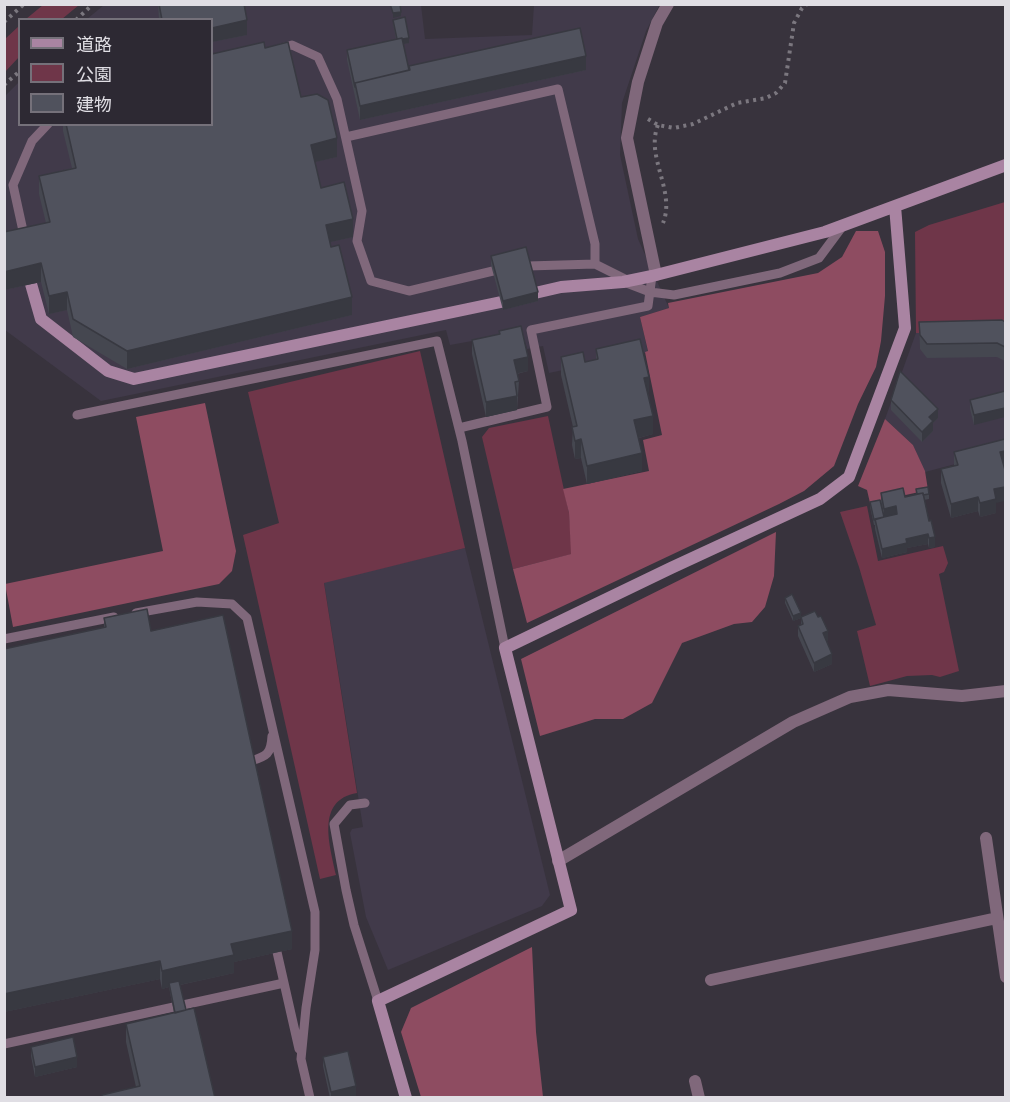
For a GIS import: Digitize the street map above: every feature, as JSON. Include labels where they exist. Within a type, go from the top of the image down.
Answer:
[{"type":"street","points":[[654,276],[627,138],[638,82],[657,23],[668,4]]},
{"type":"street","points":[[535,293],[561,287],[654,276],[842,227],[1005,165]]},
{"type":"street","points":[[406,1098],[378,1000],[571,910],[505,648],[820,499],[849,477],[905,328],[895,206]]},
{"type":"street","points":[[32,284],[41,320],[108,371],[134,379],[501,302]]},
{"type":"street","points":[[558,861],[793,722],[850,697],[888,690],[962,696],[1005,691]]},
{"type":"street","points":[[986,838],[1005,977]]},
{"type":"street","points":[[711,980],[997,918]]},
{"type":"street","points":[[695,1081],[699,1098]]},
{"type":"lane","points":[[269,51],[292,45],[318,57],[337,99],[362,211],[357,241],[371,281],[409,291],[493,271]]},
{"type":"lane","points":[[345,137],[558,88],[595,244],[595,264]]},
{"type":"lane","points":[[26,246],[13,185],[32,141],[46,126]]},
{"type":"lane","points":[[528,266],[595,264],[650,292],[674,295],[780,273],[819,258],[842,227]]},
{"type":"lane","points":[[459,428],[548,408],[531,330],[648,306],[654,276]]},
{"type":"lane","points":[[77,415],[437,341],[459,428],[505,648]]},
{"type":"lane","points":[[4,639],[197,602],[232,604],[247,618],[315,912],[315,950],[301,1059]]},
{"type":"lane","points":[[251,762],[265,756],[271,748],[272,725]]},
{"type":"lane","points":[[365,802],[350,805],[334,824],[345,890],[378,1000]]},
{"type":"lane","points":[[277,952],[310,1098]]},
{"type":"lane","points":[[4,1044],[284,983]]},
{"type":"path","points":[[4,22],[24,4]]},
{"type":"path","points":[[78,18],[93,4]]},
{"type":"path","points":[[632,109],[657,125],[674,128],[693,124],[737,103],[766,98],[776,93],[785,82],[794,22],[807,4]]},
{"type":"path","points":[[4,85],[18,73]]},
{"type":"path","points":[[648,237],[660,231],[666,215],[665,196],[654,144],[657,125]]},
{"type":"shaded area","points":[[649,4],[659,6],[646,31],[622,103],[620,155],[638,239],[669,308],[640,317],[648,352],[549,373],[543,346],[527,349],[522,332],[450,345],[446,330],[101,401],[5,330],[5,96],[18,83],[18,126],[213,126],[213,18],[88,18],[104,5],[421,5],[425,39],[532,35],[534,5]]},
{"type":"shaded area","points":[[856,231],[878,231],[885,252],[885,296],[881,341],[876,367],[858,404],[834,466],[804,491],[779,504],[527,623],[513,569],[571,554],[569,513],[563,489],[649,471],[643,440],[662,435],[640,317],[669,308],[668,303],[818,273],[842,257]]},
{"type":"shaded area","points":[[916,333],[1005,334],[1005,451],[925,472],[913,445],[885,419]]},
{"type":"shaded area","points":[[205,403],[236,551],[232,571],[219,584],[13,627],[5,584],[163,551],[136,417]]},
{"type":"shaded area","points":[[885,419],[913,445],[925,471],[928,490],[870,503],[867,490],[858,486]]},
{"type":"shaded area","points":[[776,532],[774,576],[765,607],[752,622],[734,624],[682,643],[652,703],[623,719],[595,719],[540,736],[521,659]]},
{"type":"shaded area","points":[[465,548],[550,895],[542,906],[388,970],[366,917],[350,833],[352,829],[363,827],[324,582]]},
{"type":"shaded area","points":[[532,947],[536,1032],[543,1097],[421,1097],[401,1032],[411,1008]]},
{"type":"green space","points":[[43,4],[79,5],[63,18],[27,18]]},
{"type":"green space","points":[[18,27],[18,58],[5,72],[5,39]]},
{"type":"green space","points":[[1005,202],[1005,334],[916,333],[915,232],[929,225]]},
{"type":"green space","points":[[420,351],[465,548],[324,583],[357,793],[344,797],[335,805],[330,814],[329,838],[336,875],[320,879],[243,535],[279,523],[248,392]]},
{"type":"green space","points":[[548,416],[569,513],[572,554],[513,569],[482,437],[489,428]]},
{"type":"green space","points":[[867,506],[878,561],[943,546],[948,563],[944,572],[939,574],[959,671],[940,677],[907,676],[870,686],[857,631],[876,625],[840,512]]},
{"type":"building","points":[[159,4],[244,4],[247,20],[213,28],[213,18],[162,18]]},
{"type":"building","points":[[390,4],[400,4],[401,12],[393,13]]},
{"type":"building","points":[[405,17],[409,38],[397,39],[393,20]]},
{"type":"building","points":[[580,28],[586,56],[360,106],[355,83],[410,70],[409,66]]},
{"type":"building","points":[[402,38],[409,70],[355,83],[355,87],[347,50]]},
{"type":"building","points":[[264,42],[265,48],[288,42],[301,97],[317,94],[328,100],[337,138],[311,145],[321,188],[344,182],[353,219],[326,225],[331,247],[339,245],[352,297],[127,351],[73,319],[67,292],[49,296],[41,263],[4,272],[4,232],[50,222],[39,176],[76,168],[66,126],[213,126],[213,54]]},
{"type":"building","points":[[526,247],[538,292],[503,301],[491,256]]},
{"type":"building","points":[[1002,320],[1005,322],[1005,347],[997,343],[927,344],[920,335],[919,322]]},
{"type":"building","points":[[521,326],[528,357],[514,360],[519,381],[515,382],[517,396],[486,402],[472,340],[500,334],[499,331]]},
{"type":"building","points":[[640,339],[649,377],[644,378],[653,416],[634,420],[642,453],[587,466],[581,439],[575,441],[572,427],[577,426],[561,357],[583,352],[585,362],[598,359],[596,349]]},
{"type":"building","points":[[900,371],[938,409],[929,417],[933,421],[922,432],[891,400]]},
{"type":"building","points":[[1005,391],[1005,408],[974,415],[970,400]]},
{"type":"building","points":[[1005,439],[1005,451],[1000,452],[1005,470],[1005,487],[994,489],[996,499],[980,503],[978,497],[951,504],[941,469],[958,465],[954,452]]},
{"type":"building","points":[[928,487],[929,494],[917,494],[916,489]]},
{"type":"building","points":[[903,488],[905,497],[923,493],[935,537],[929,538],[928,534],[906,539],[907,543],[882,549],[875,519],[897,514],[896,506],[884,509],[881,493]]},
{"type":"building","points":[[880,500],[884,517],[874,520],[870,502]]},
{"type":"building","points":[[792,594],[801,613],[793,616],[785,598]]},
{"type":"building","points":[[147,609],[151,631],[223,615],[292,931],[231,944],[234,955],[162,971],[160,961],[4,994],[4,649],[106,627],[104,618]]},
{"type":"building","points":[[815,611],[818,617],[821,616],[828,631],[823,633],[832,654],[814,663],[798,626],[803,624],[801,617]]},
{"type":"building","points":[[179,981],[186,1010],[175,1013],[169,983]]},
{"type":"building","points":[[194,1008],[215,1098],[102,1098],[102,1095],[140,1086],[126,1024]]},
{"type":"building","points":[[73,1037],[77,1057],[35,1067],[31,1047]]},
{"type":"building","points":[[348,1051],[356,1086],[331,1092],[323,1057]]}]
